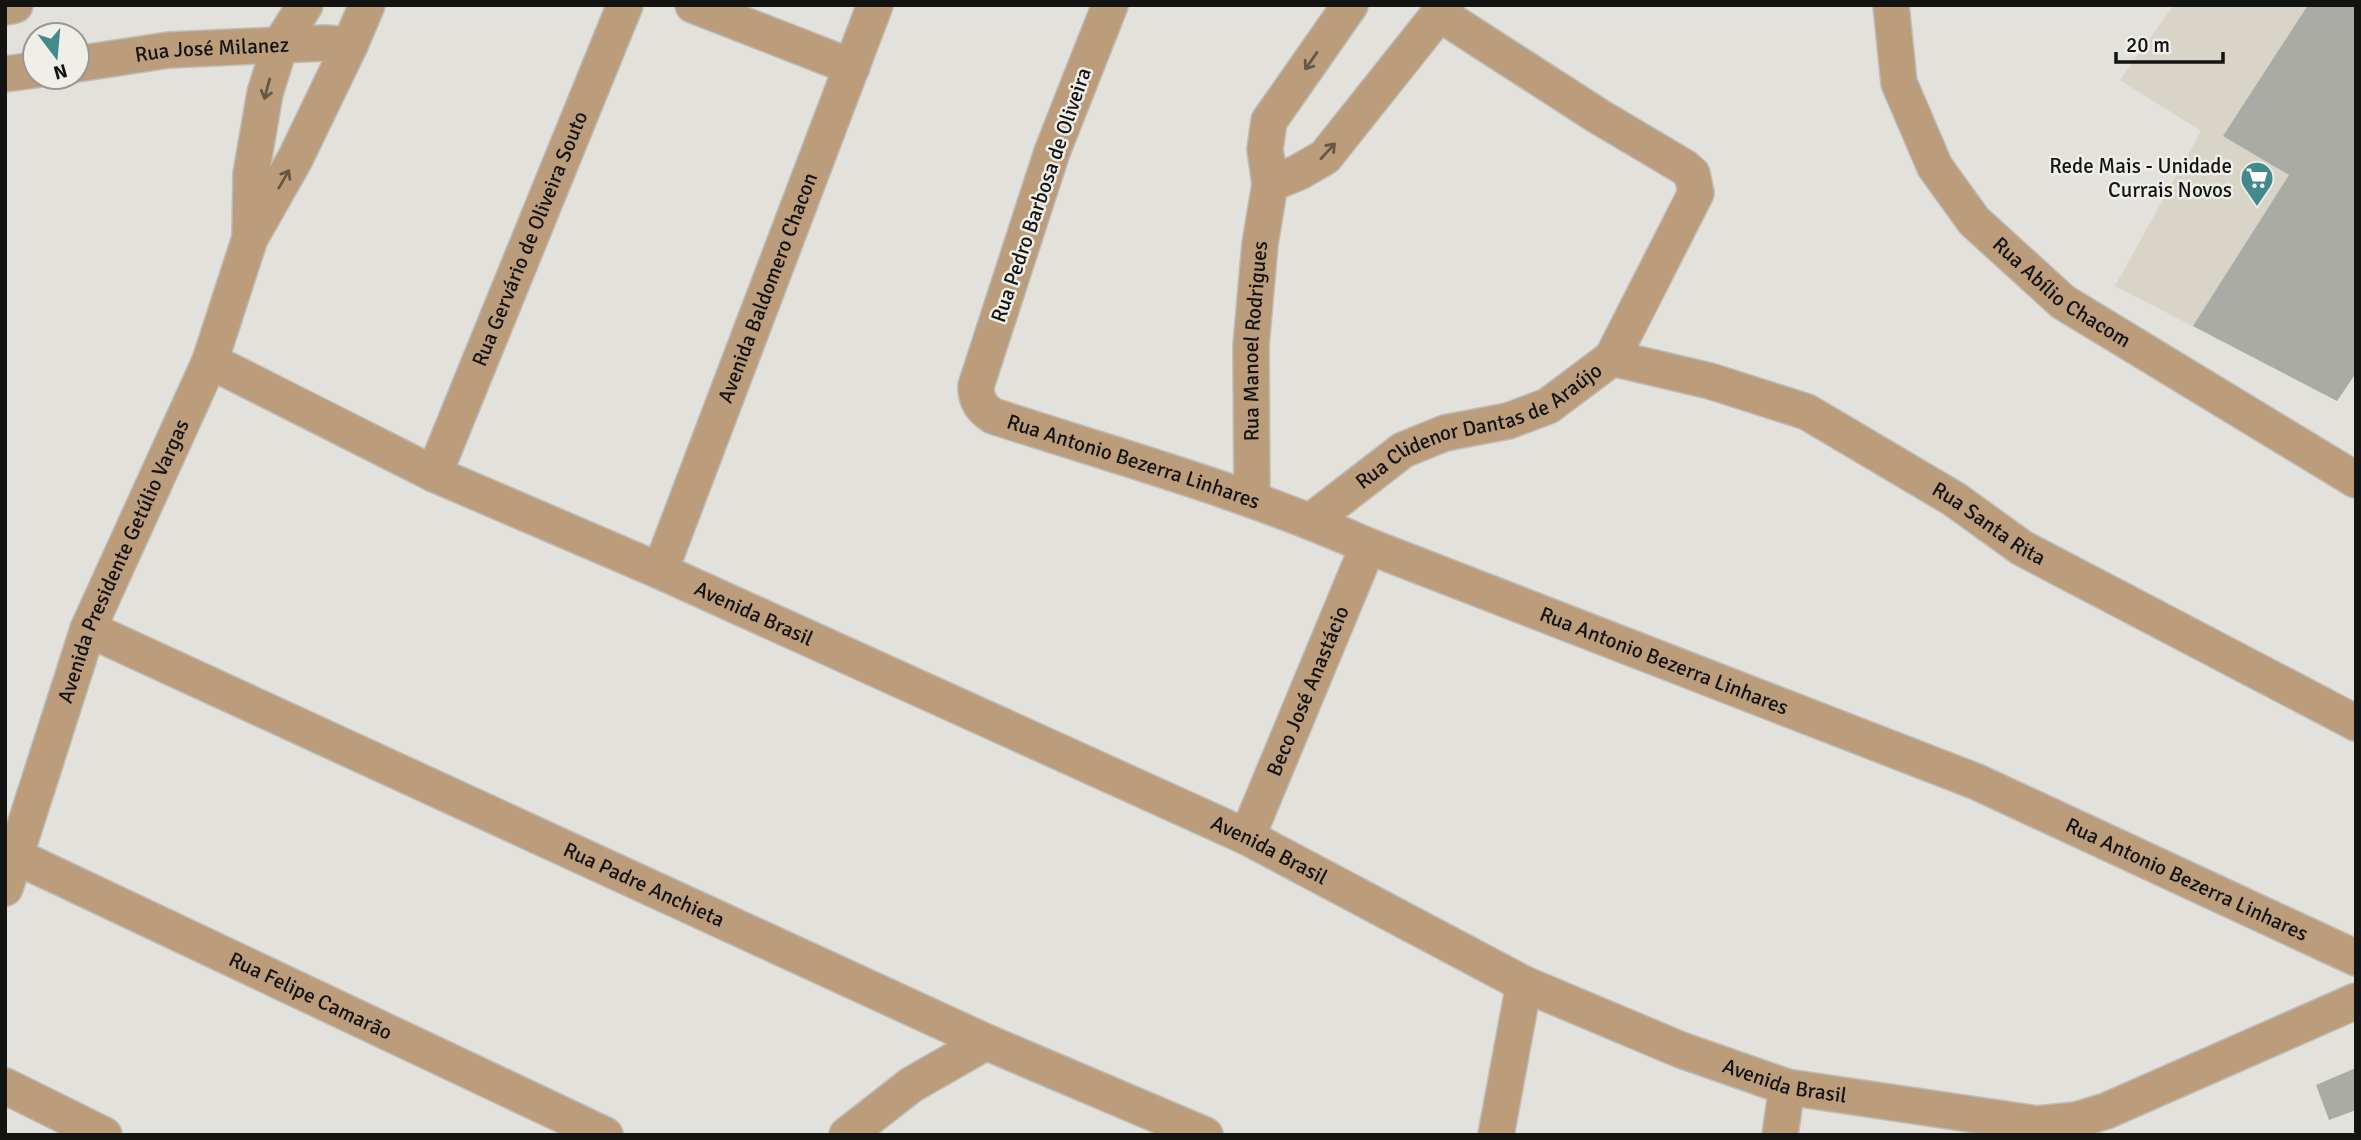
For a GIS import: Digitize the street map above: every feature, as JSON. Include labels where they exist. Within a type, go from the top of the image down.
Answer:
[{"type":"street","points":[[5,7],[15,5]]},
{"type":"street","name":"Avenida Presidente Getúlio Vargas","points":[[250,238],[251,174],[265,93],[280,45],[304,5]]},
{"type":"street","name":"Rua Gervário de Oliveira Souto","points":[[434,474],[625,5]]},
{"type":"street","points":[[693,5],[852,67]]},
{"type":"street","name":"Avenida Baldomero Chacon","points":[[660,571],[875,5]]},
{"type":"street","name":"Rua Pedro Barbosa de Oliveira","points":[[976,386],[1052,152],[1110,5]]},
{"type":"street","name":"Rua Manoel Rodrigues","points":[[1252,500],[1251,346],[1259,244],[1270,184],[1265,149],[1269,121],[1350,5]]},
{"type":"street","name":"Rua Abílio Chacom","points":[[1891,5],[1899,83],[1935,167],[1974,221],[2063,302],[2356,480]]},
{"type":"street","points":[[1270,184],[1325,157],[1443,9]]},
{"type":"street","name":"Rua Clidenor Dantas de Araújo","points":[[1311,521],[1402,450],[1446,433],[1508,421],[1548,406],[1612,358],[1696,193],[1692,174],[1684,167],[1598,116],[1443,9]]},
{"type":"street","name":"Avenida Presidente Getúlio Vargas","points":[[10,872],[88,629],[210,361],[250,238],[295,159],[353,22]]},
{"type":"street","name":"Rua José Milanez","points":[[91,62],[169,50],[325,43],[353,22]]},
{"type":"street","name":"Rua Santa Rita","points":[[1612,358],[1710,381],[1807,412],[1954,499],[2022,548],[2356,723]]},
{"type":"street","name":"Avenida Brasil","points":[[210,361],[434,474],[660,571],[1247,837],[1524,984],[1681,1049],[1787,1087],[2037,1124],[2074,1127],[2356,1001]]},
{"type":"street","name":"Rua Antonio Bezerra Linhares","points":[[976,386],[976,397],[981,408],[993,416],[1311,521],[1368,546],[1977,782],[2356,958]]},
{"type":"street","name":"Beco José Anastácio","points":[[1247,837],[1368,546]]},
{"type":"street","name":"Rua Padre Anchieta","points":[[88,629],[986,1042],[1205,1135]]},
{"type":"street","name":"Rua Felipe Camarão","points":[[10,872],[606,1135]]},
{"type":"street","points":[[1496,1135],[1524,984]]},
{"type":"street","points":[[847,1135],[911,1085],[986,1042]]},
{"type":"street","points":[[5,1086],[104,1135]]},
{"type":"street","points":[[1780,1135],[1787,1087]]},
{"type":"shaded area","name":"Rede Mais - Unidade Currais Novos","points":[[2174,5],[2356,5],[2356,373],[2337,401],[2115,286],[2201,131],[2120,80]]},
{"type":"building","points":[[2308,5],[2356,7],[2356,373],[2337,401],[2193,326],[2289,175],[2223,136]]},
{"type":"building","points":[[2356,1068],[2356,1110],[2329,1120],[2316,1085]]},
{"type":"place","name":"Rede Mais - Unidade Currais Novos","points":[[2257,208]]}]
